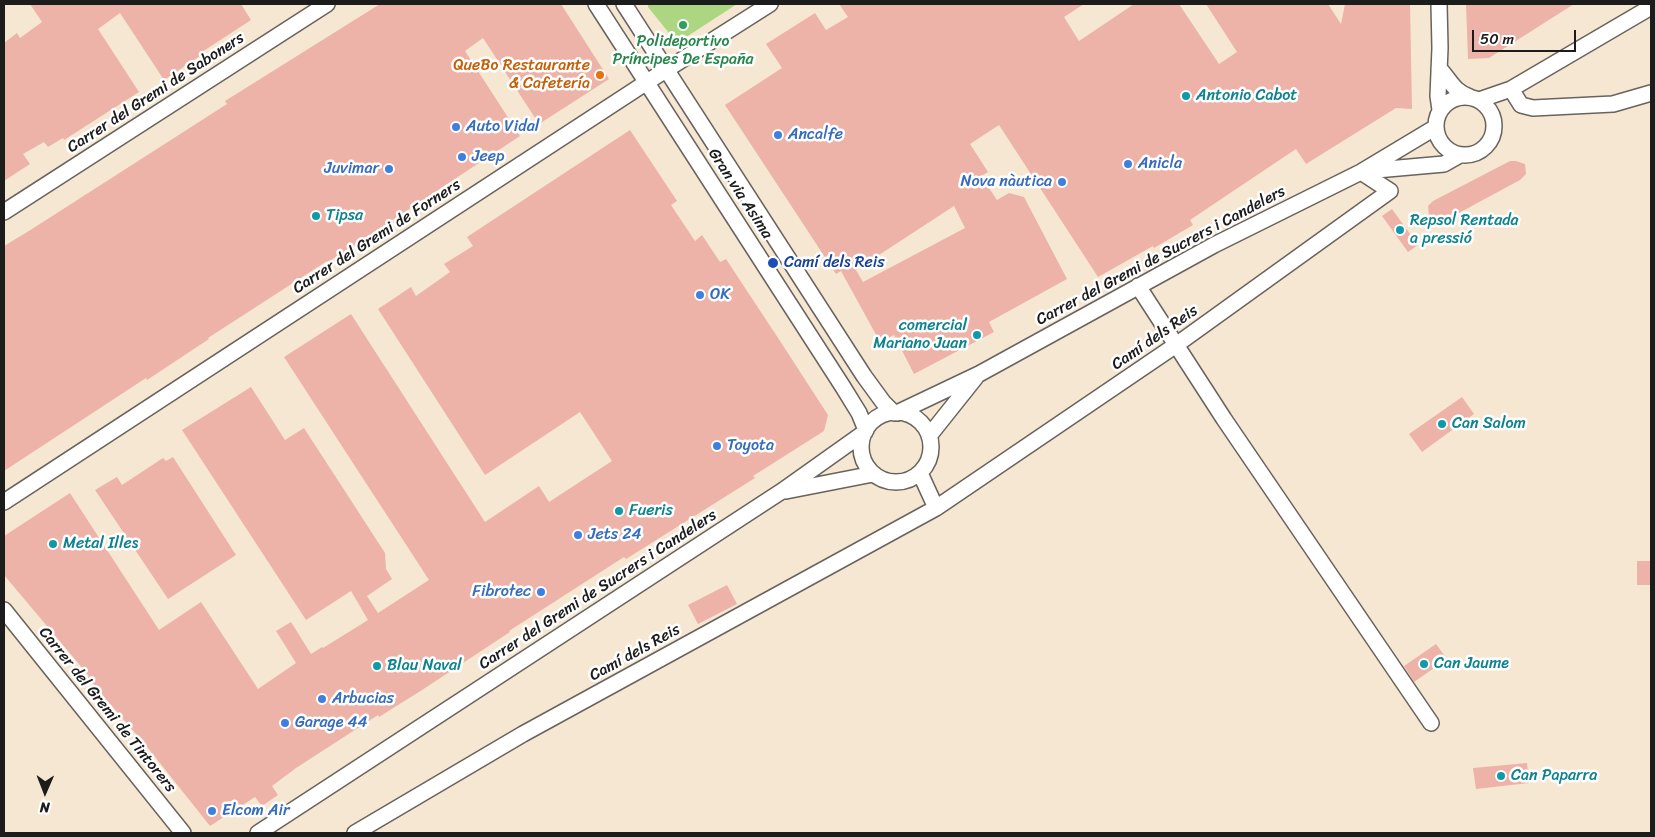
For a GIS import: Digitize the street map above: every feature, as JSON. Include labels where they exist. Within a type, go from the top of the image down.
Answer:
[{"type":"street","name":"Carrer del Gremi de Saboners","points":[[4,212],[327,4]]},
{"type":"street","name":"Gran via Asima","points":[[596,4],[843,387],[859,413],[866,431]]},
{"type":"street","name":"Gran via Asima","points":[[624,4],[864,376],[883,402],[896,413]]},
{"type":"street","name":"Carrer del Gremi de Forners","points":[[4,502],[647,82],[770,4]]},
{"type":"street","points":[[1439,4],[1438,96],[1440,110]]},
{"type":"street","points":[[1439,68],[1455,89],[1461,94],[1475,98],[1486,105],[1492,114],[1495,127],[1493,137],[1487,145],[1475,153],[1460,155],[1443,145],[1438,137],[1437,118],[1440,110],[1446,103],[1462,97],[1475,98],[1512,89],[1651,7]]},
{"type":"street","points":[[1512,89],[1521,106],[1534,108],[1614,104],[1651,93]]},
{"type":"street","points":[[1492,114],[1512,89]]},
{"type":"street","name":"Carrer del Gremi de Sucrers i Candelers","points":[[896,413],[979,374],[1214,245],[1361,172],[1436,127]]},
{"type":"street","name":"Carrer del Gremi de Sucrers i Candelers","points":[[1361,172],[1444,164],[1460,155]]},
{"type":"street","name":"Camí dels Reis","points":[[355,833],[523,734],[936,508],[1176,345],[1390,190],[1361,172]]},
{"type":"street","points":[[1138,286],[1224,419],[1431,723]]},
{"type":"street","points":[[929,436],[979,374]]},
{"type":"street","points":[[896,413],[907,414],[917,419],[929,436],[931,446],[930,456],[920,473],[912,478],[897,482],[882,479],[873,474],[866,465],[862,454],[862,443],[866,431],[878,418],[896,413]]},
{"type":"street","name":"Carrer del Gremi de Sucrers i Candelers","points":[[258,833],[782,492],[866,431]]},
{"type":"street","points":[[920,473],[936,508]]},
{"type":"street","name":"Carrer del Gremi de Sucrers i Candelers","points":[[782,492],[873,474]]},
{"type":"street","name":"Carrer del Gremi de Tintorers","points":[[4,610],[183,833]]},
{"type":"green space","name":"Polideportivo Príncipes De España","points":[[648,4],[737,4],[677,43],[648,7]]},
{"type":"building","points":[[30,4],[241,4],[251,20],[199,54],[200,56],[164,80],[120,13],[98,29],[139,92],[64,140],[63,138],[48,147],[44,142],[23,154],[30,164],[4,181],[4,43],[17,33],[20,38],[42,22]]},
{"type":"building","points":[[380,4],[561,4],[609,79],[539,124],[483,38],[465,51],[520,136],[353,246],[208,338],[147,380],[146,378],[4,471],[4,246],[227,104],[225,101]]},
{"type":"building","points":[[839,4],[1084,4],[1064,17],[1079,41],[1134,4],[1179,4],[1219,64],[1237,52],[1206,4],[1328,4],[1341,24],[1345,4],[1410,4],[1412,109],[1396,108],[1306,164],[1296,149],[1190,220],[1193,225],[1098,277],[999,125],[970,144],[988,172],[981,176],[997,200],[1009,193],[1024,197],[1067,279],[989,322],[994,332],[914,374],[894,335],[880,342],[841,271],[836,274],[725,105],[782,68],[766,44],[815,13],[826,30],[848,17]],"holes":[[[954,206],[965,228],[863,282],[856,270]]]},
{"type":"building","points":[[1466,4],[1574,4],[1489,58],[1468,59]]},
{"type":"building","points":[[630,130],[677,201],[671,205],[695,241],[702,235],[720,262],[726,259],[828,415],[824,431],[753,476],[755,478],[626,559],[624,557],[422,690],[379,717],[378,715],[296,768],[272,786],[278,795],[262,806],[255,797],[210,826],[148,748],[87,677],[89,676],[4,575],[4,536],[70,493],[159,630],[201,602],[258,689],[296,663],[276,631],[291,622],[311,654],[368,620],[351,591],[306,620],[182,430],[251,387],[285,440],[304,428],[385,553],[386,569],[392,579],[367,596],[378,613],[429,580],[284,357],[351,314],[485,522],[539,486],[549,502],[612,461],[580,412],[485,475],[378,309],[411,287],[416,296],[450,272],[444,264],[473,246],[467,237]]},
{"type":"building","points":[[1510,161],[1525,164],[1526,174],[1520,180],[1444,221],[1436,220],[1429,215],[1428,206],[1433,201]]},
{"type":"building","name":"Repsol Rentada a pressió","points":[[1392,209],[1418,245],[1408,252],[1382,216]]},
{"type":"building","name":"Can Salom","points":[[1462,397],[1474,414],[1422,452],[1409,434]]},
{"type":"building","points":[[173,457],[236,555],[168,599],[95,490],[117,477],[122,485],[163,458],[166,461]]},
{"type":"building","points":[[1637,561],[1651,561],[1651,585],[1637,585]]},
{"type":"building","points":[[727,585],[737,604],[698,624],[688,605]]},
{"type":"building","name":"Can Jaume","points":[[1436,644],[1447,659],[1414,682],[1404,666]]},
{"type":"building","name":"Can Paparra","points":[[1527,763],[1529,783],[1476,789],[1473,768]]},
{"type":"place","name":"Polideportivo Príncipes De España","points":[[683,25]]},
{"type":"place","name":"QueBo Restaurante & Cafetería","points":[[600,75]]},
{"type":"place","name":"Antonio Cabot","points":[[1186,96]]},
{"type":"place","name":"Auto Vidal","points":[[456,127]]},
{"type":"place","name":"Ancalfe","points":[[778,135]]},
{"type":"place","name":"Jeep","points":[[462,157]]},
{"type":"place","name":"Anicla","points":[[1128,164]]},
{"type":"place","name":"Juvimar","points":[[389,169]]},
{"type":"place","name":"Nova nàutica","points":[[1062,182]]},
{"type":"place","name":"Tipsa","points":[[316,216]]},
{"type":"place","name":"Repsol Rentada a pressió","points":[[1400,230]]},
{"type":"place","name":"Camí dels Reis","points":[[773,263]]},
{"type":"place","name":"OK","points":[[700,295]]},
{"type":"place","name":"comercial Mariano Juan","points":[[977,335]]},
{"type":"place","name":"Can Salom","points":[[1442,424]]},
{"type":"place","name":"Toyota","points":[[717,446]]},
{"type":"place","name":"Fueris","points":[[619,511]]},
{"type":"place","name":"Jets 24","points":[[578,535]]},
{"type":"place","name":"Metal Illes","points":[[53,544]]},
{"type":"place","name":"Fibrotec","points":[[541,592]]},
{"type":"place","name":"Can Jaume","points":[[1424,664]]},
{"type":"place","name":"Blau Naval","points":[[377,666]]},
{"type":"place","name":"Arbucias","points":[[322,699]]},
{"type":"place","name":"Garage 44","points":[[285,723]]},
{"type":"place","name":"Can Paparra","points":[[1501,776]]},
{"type":"place","name":"Elcom Air","points":[[212,811]]}]
